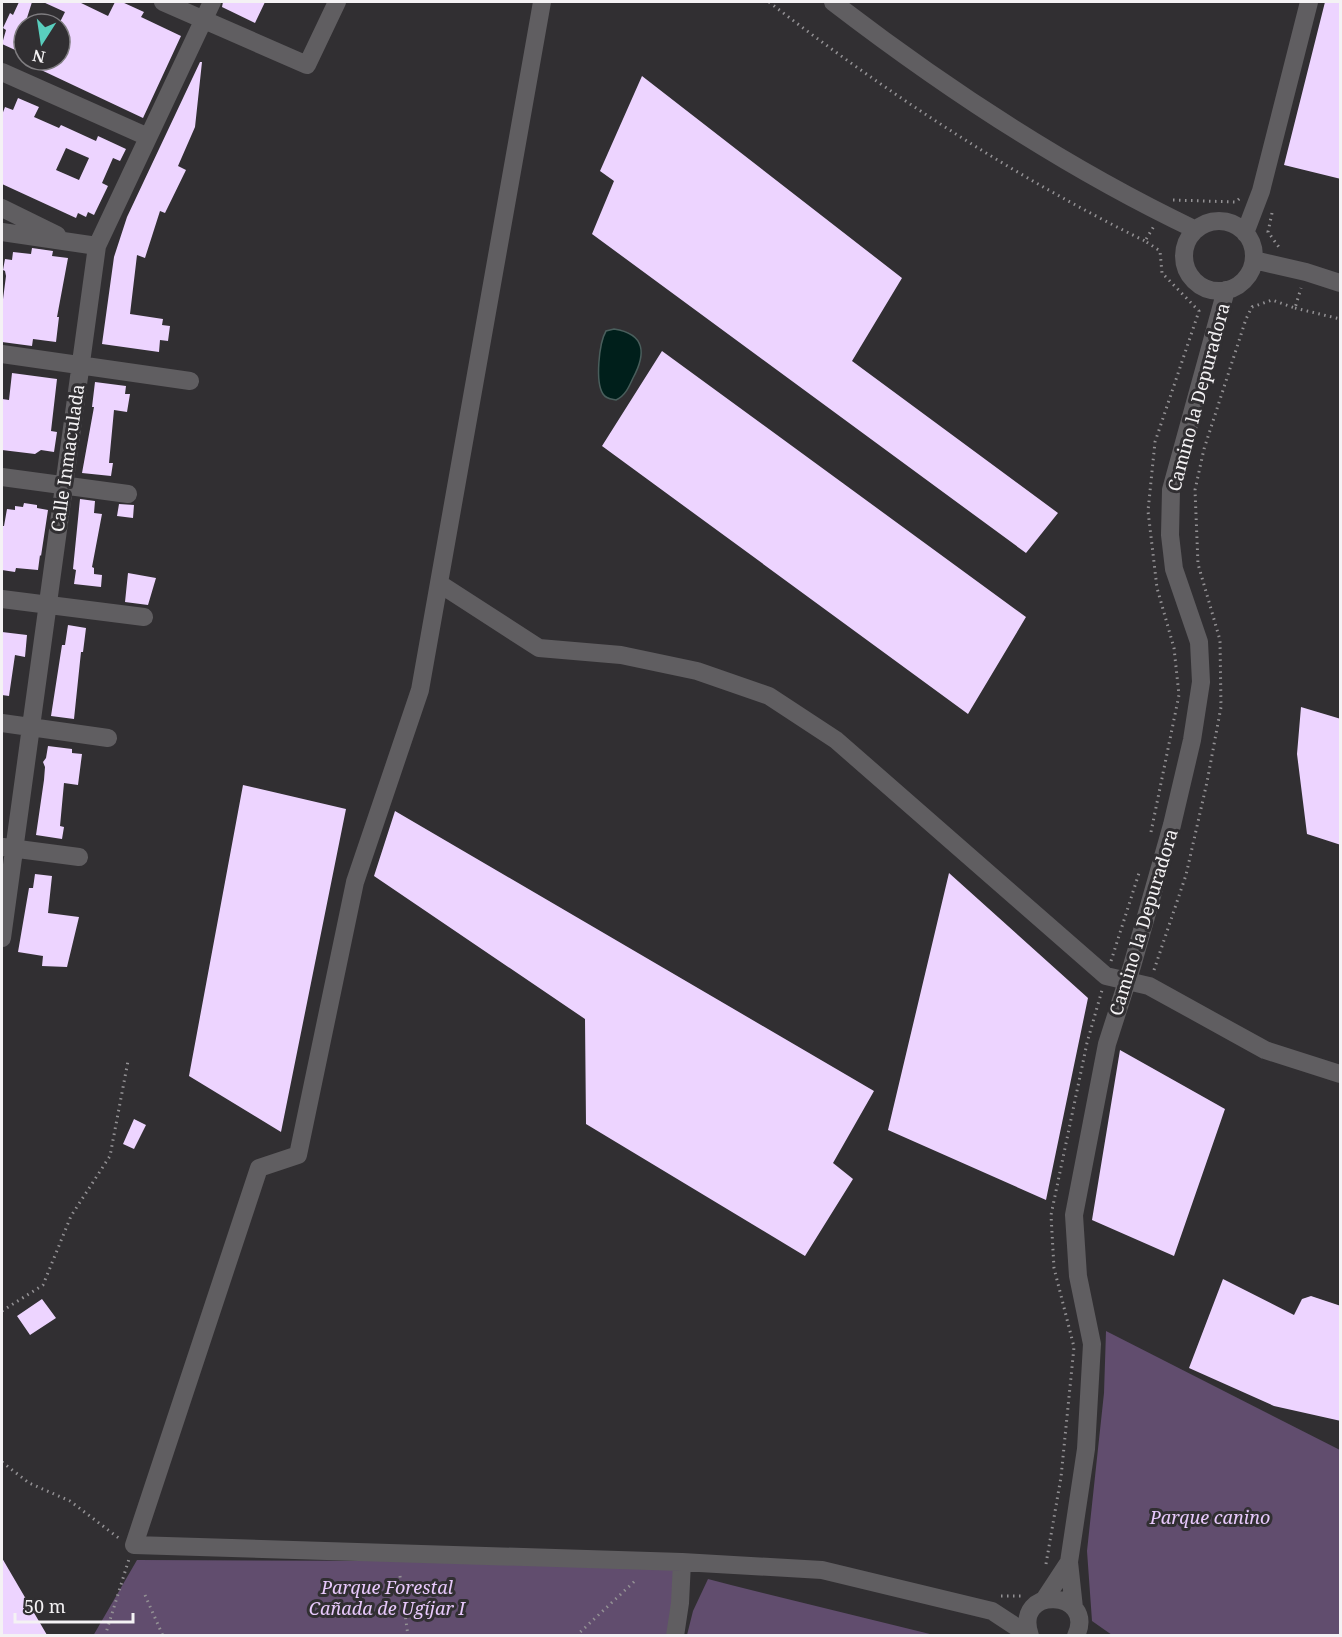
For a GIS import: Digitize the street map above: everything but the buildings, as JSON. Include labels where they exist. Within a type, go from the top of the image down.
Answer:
[{"type":"street","points":[[164,2],[307,65],[337,2]]},
{"type":"street","name":"Calle Inmaculada","points":[[2,938],[7,848],[30,727],[97,246],[212,2]]},
{"type":"street","points":[[542,2],[420,690],[356,882],[298,1155],[259,1168],[134,1545],[682,1562],[822,1570],[992,1611],[1030,1635]]},
{"type":"street","points":[[833,2],[905,57],[1031,139],[1161,213],[1194,229]]},
{"type":"street","points":[[1245,232],[1259,198],[1309,2]]},
{"type":"street","points":[[2,72],[147,137]]},
{"type":"street","points":[[2,208],[69,241]]},
{"type":"street","points":[[1221,220],[1234,224],[1245,232],[1251,241],[1254,260],[1248,276],[1235,288],[1211,291],[1197,284],[1186,272],[1183,257],[1185,242],[1194,229],[1207,222],[1221,220]]},
{"type":"street","points":[[2,232],[97,246]]},
{"type":"street","points":[[1254,260],[1341,283]]},
{"type":"street","name":"Camino la Depuradora","points":[[1080,1626],[1070,1562],[1086,1449],[1092,1344],[1078,1276],[1074,1215],[1107,1044],[1172,825],[1192,740],[1201,682],[1199,642],[1174,569],[1170,535],[1171,490],[1226,290]]},
{"type":"street","points":[[2,354],[190,381]]},
{"type":"street","points":[[2,477],[128,494]]},
{"type":"street","points":[[440,584],[539,648],[643,659],[697,671],[769,696],[836,740],[1106,976],[1149,986],[1265,1050],[1341,1074]]},
{"type":"street","points":[[2,599],[144,617]]},
{"type":"street","points":[[2,723],[108,738]]},
{"type":"street","points":[[7,848],[79,857]]},
{"type":"street","points":[[675,1635],[680,1603],[682,1562]]},
{"type":"street","name":"Camino la Depuradora","points":[[1040,1602],[1070,1562]]},
{"type":"street","points":[[992,1611],[1060,1599],[1080,1626]]},
{"type":"street","points":[[1030,1635],[1028,1619],[1031,1611],[1040,1602]]},
{"type":"path","points":[[770,2],[905,101],[1033,180],[1160,251],[1162,273],[1199,311],[1195,323]]},
{"type":"path","points":[[1145,241],[1169,200],[1236,202],[1246,193],[1274,203],[1268,232],[1281,249],[1291,253]]},
{"type":"path","points":[[1295,308],[1306,272]]},
{"type":"path","points":[[1149,986],[1186,874],[1208,782],[1221,707],[1220,640],[1198,564],[1195,490],[1204,449],[1252,307],[1272,300],[1341,320]]},
{"type":"path","points":[[2,1311],[43,1286],[71,1216],[110,1156],[128,1061]]},
{"type":"path","points":[[2,1462],[29,1483],[70,1501],[124,1543],[134,1545],[105,1635]]},
{"type":"path","points":[[400,1576],[408,1635]]},
{"type":"path","points":[[576,1635],[637,1579]]},
{"type":"path","points":[[145,1595],[163,1635]]},
{"type":"green space","name":"Parque canino","points":[[1106,1331],[1340,1450],[1340,1635],[1112,1635],[1092,1621],[1087,1551],[1104,1393]]},
{"type":"green space","name":"Parque Forestal Cañada de Ugíjar I","points":[[137,1560],[682,1562],[675,1635],[93,1636]]},
{"type":"green space","points":[[708,1579],[934,1635],[687,1635],[693,1611]]},
{"type":"shaded area","points":[[614,329],[632,335],[638,340],[641,353],[640,361],[628,388],[616,400],[607,398],[603,394],[599,381],[600,353],[604,337],[606,331]]}]
